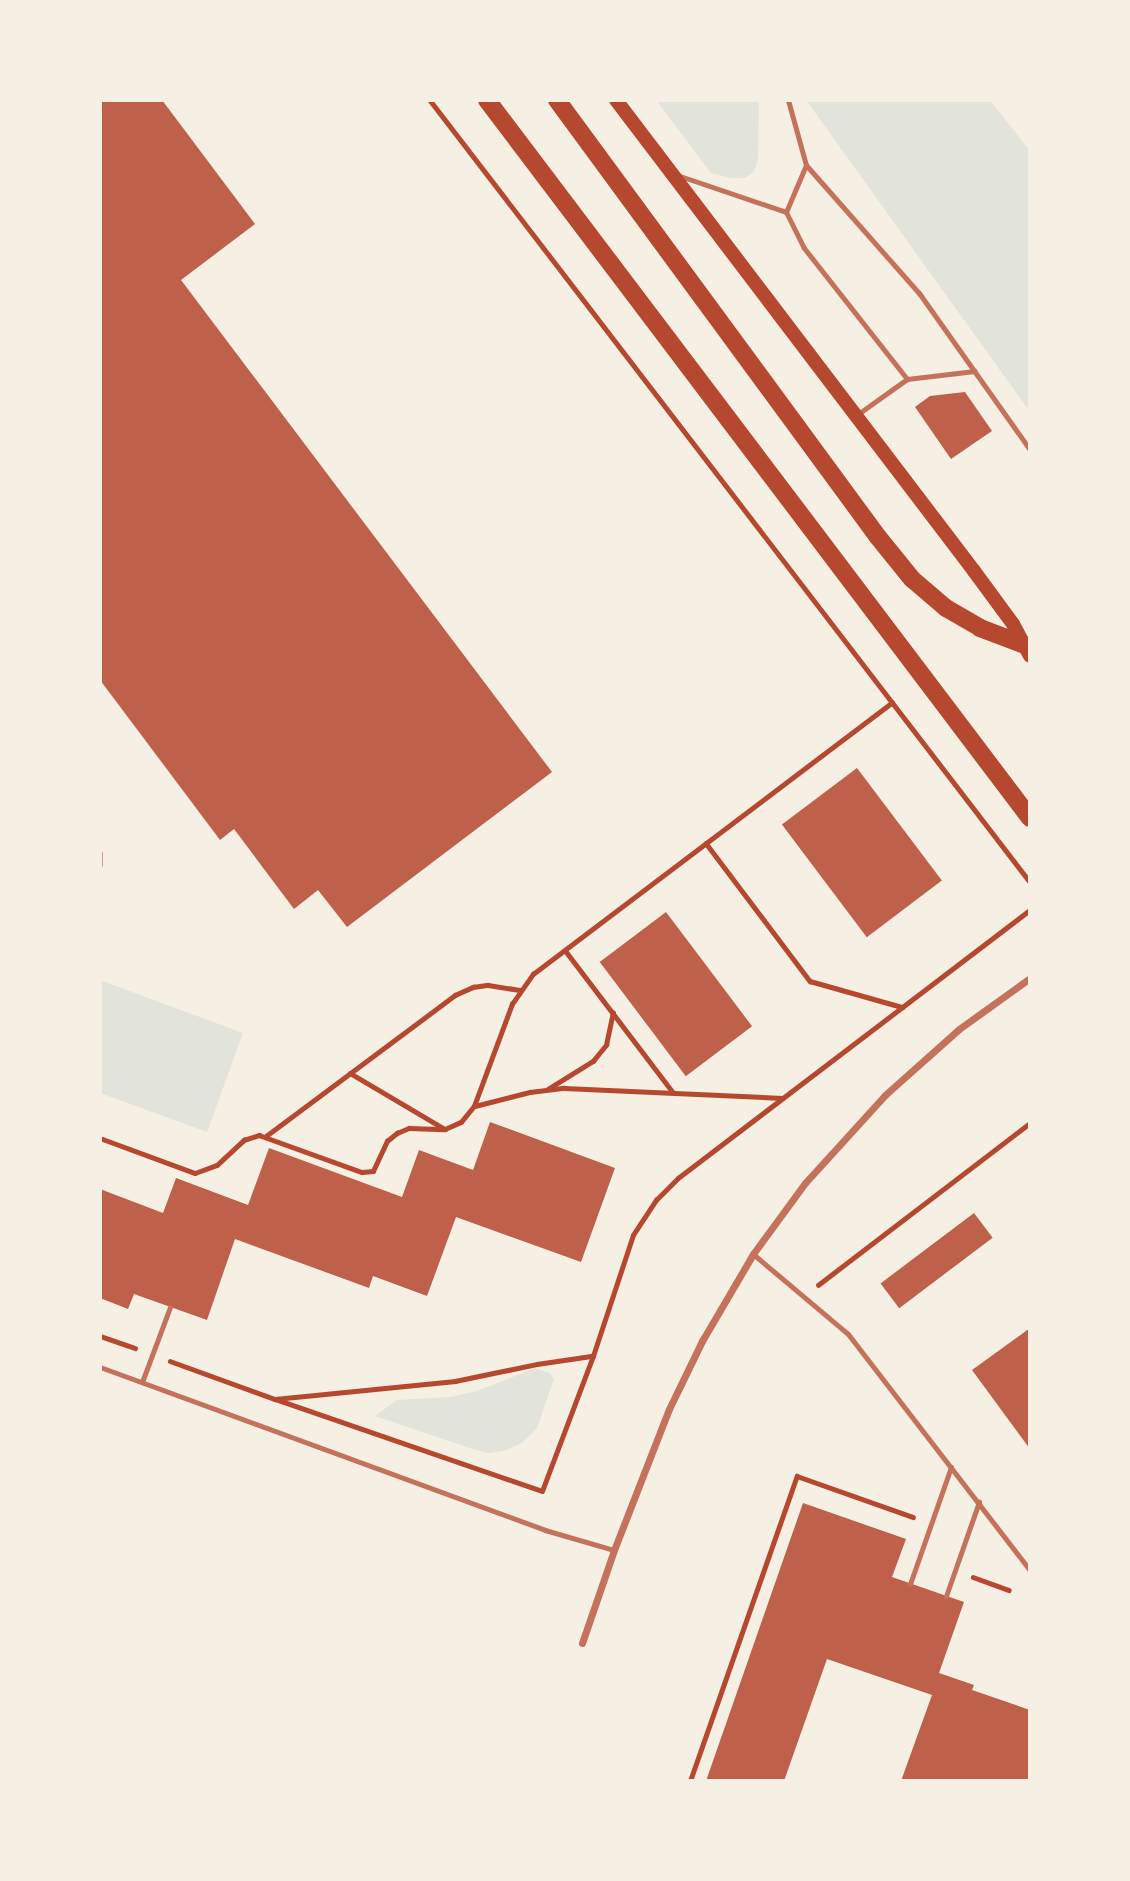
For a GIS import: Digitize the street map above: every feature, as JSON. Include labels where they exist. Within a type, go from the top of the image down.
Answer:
[{"type":"main road","points":[[487,100],[1030,818]]},
{"type":"main road","points":[[557,100],[878,537],[912,579],[946,608],[980,628],[1030,647]]},
{"type":"main road","points":[[616,100],[1005,614],[1030,656]]},
{"type":"main road","points":[[1017,802],[1030,826]]},
{"type":"street","points":[[582,1643],[614,1550],[669,1409],[702,1341],[754,1254],[806,1183],[885,1095],[959,1028],[1030,978]]},
{"type":"lane","points":[[788,100],[806,165],[919,293],[1030,450]]},
{"type":"lane","points":[[786,212],[806,165]]},
{"type":"lane","points":[[672,173],[786,212],[804,248],[907,379]]},
{"type":"lane","points":[[856,416],[907,379],[975,371]]},
{"type":"lane","points":[[754,1254],[848,1334],[1030,1570]]},
{"type":"lane","points":[[142,1382],[170,1307]]},
{"type":"lane","points":[[100,1367],[545,1530],[614,1550]]},
{"type":"lane","points":[[910,1584],[951,1467]]},
{"type":"lane","points":[[946,1596],[979,1502]]},
{"type":"path","points":[[430,100],[1030,882]]},
{"type":"path","points":[[100,1138],[195,1173],[217,1165],[244,1140],[259,1135],[368,1173],[378,1166],[387,1141],[397,1133],[409,1128],[444,1129],[461,1122],[474,1106],[512,1004],[533,974],[892,702]]},
{"type":"path","points":[[706,843],[810,981],[903,1007]]},
{"type":"path","points":[[100,853],[100,865]]},
{"type":"path","points":[[100,1336],[541,1491],[593,1356],[633,1235],[643,1216],[678,1178],[1030,910]]},
{"type":"path","points":[[565,950],[673,1092]]},
{"type":"path","points":[[266,1137],[454,995],[473,987],[488,985],[520,990]]},
{"type":"path","points":[[547,1089],[593,1061],[606,1045],[613,1013]]},
{"type":"path","points":[[350,1073],[444,1129]]},
{"type":"path","points":[[474,1106],[547,1089],[783,1098]]},
{"type":"path","points":[[803,1296],[1030,1122]]},
{"type":"path","points":[[275,1399],[455,1381],[537,1364],[593,1356]]},
{"type":"path","points":[[690,1781],[796,1476],[932,1524]]},
{"type":"shaded area","points":[[656,100],[759,100],[758,160],[754,172],[745,178],[730,178],[711,173]]},
{"type":"shaded area","points":[[806,100],[990,100],[1030,151],[1030,412]]},
{"type":"shaded area","points":[[100,980],[243,1033],[207,1132],[100,1093]]},
{"type":"shaded area","points":[[535,1368],[550,1373],[554,1379],[537,1428],[522,1443],[504,1451],[487,1453],[375,1416],[397,1400],[450,1397],[477,1391]]},
{"type":"building","points":[[100,100],[162,100],[255,224],[181,280],[552,772],[347,927],[318,890],[294,909],[234,829],[220,840],[100,680]]},
{"type":"building","points":[[965,392],[992,431],[951,459],[915,407],[930,396]]},
{"type":"building","points":[[857,768],[942,881],[867,937],[782,825]]},
{"type":"building","points":[[666,912],[752,1026],[686,1076],[600,962]]},
{"type":"building","points":[[490,1122],[615,1168],[581,1262],[456,1217],[427,1296],[373,1276],[369,1288],[235,1239],[207,1320],[134,1294],[128,1309],[100,1298],[100,1189],[163,1213],[176,1178],[248,1205],[269,1148],[402,1197],[419,1150],[473,1170]]},
{"type":"building","points":[[974,1213],[993,1238],[899,1308],[881,1283]]},
{"type":"building","points":[[1030,1328],[1030,1449],[972,1370]]},
{"type":"building","points":[[803,1503],[906,1539],[892,1577],[964,1602],[939,1673],[974,1685],[972,1690],[1030,1710],[1030,1781],[901,1781],[932,1695],[827,1659],[784,1781],[706,1781]]}]
